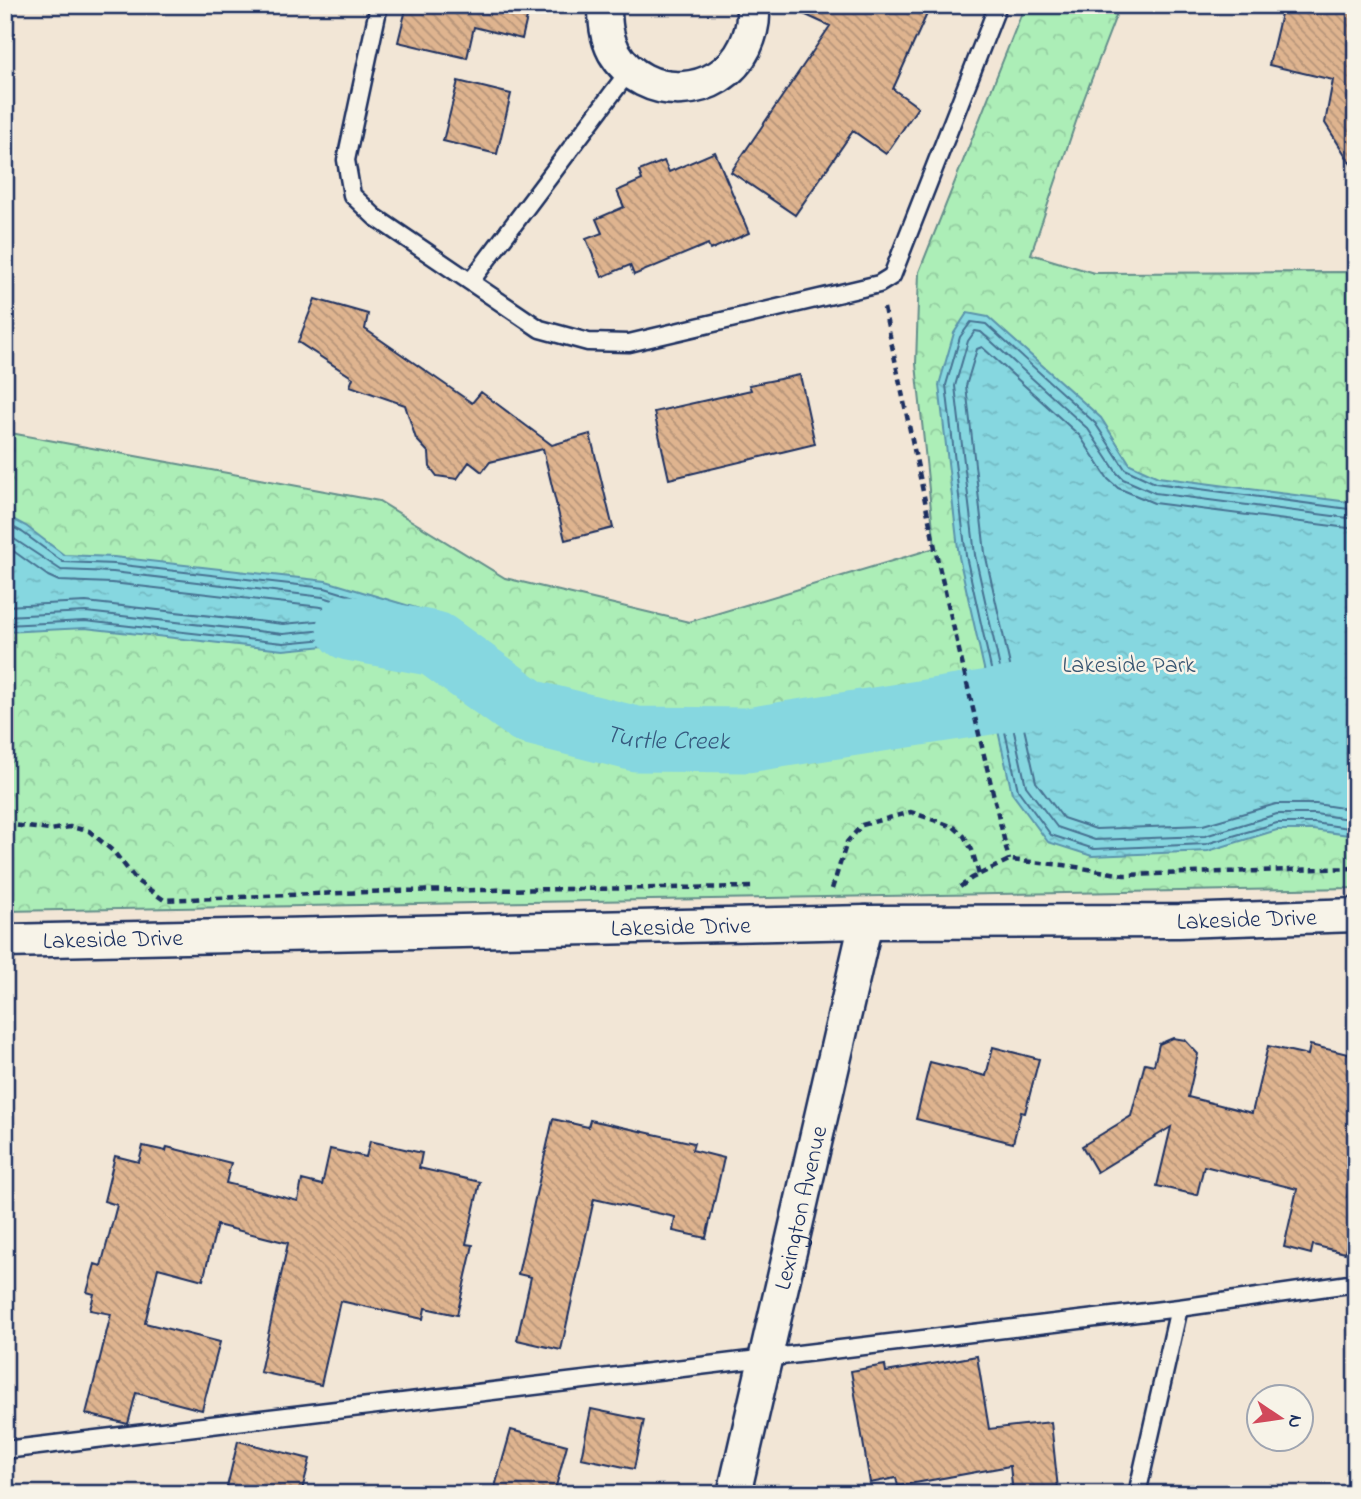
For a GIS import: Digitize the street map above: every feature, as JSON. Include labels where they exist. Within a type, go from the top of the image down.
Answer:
[{"type":"street","points":[[605,5],[605,29],[614,52],[629,71],[650,84],[674,90],[699,87],[722,76],[739,59],[750,36],[752,5]]},
{"type":"street","name":"Lakeside Drive","points":[[5,941],[866,922],[1179,921],[1356,915]]},
{"type":"street","name":"Lexington Avenue","points":[[734,1494],[866,922]]},
{"type":"lane","points":[[379,5],[346,160],[352,195],[375,217],[540,329],[588,342],[629,343],[879,284],[892,276],[901,259],[998,5]]},
{"type":"lane","points":[[471,281],[629,71]]},
{"type":"lane","points":[[5,1450],[1179,1308],[1356,1283]]},
{"type":"lane","points":[[1137,1494],[1179,1308]]},
{"type":"path","points":[[879,284],[938,562],[1009,860]]},
{"type":"path","points":[[832,889],[847,842],[862,825],[911,812],[954,827],[964,836],[972,850],[979,875]]},
{"type":"path","points":[[5,824],[50,830],[70,827],[89,831],[114,852],[136,880],[164,900],[391,891],[761,887]]},
{"type":"path","points":[[957,889],[1009,860],[1064,865],[1124,875],[1356,868]]},
{"type":"path","points":[[821,889],[843,889]]},
{"type":"green space","name":"Lakeside Park","points":[[1025,5],[1120,5],[1082,104],[1031,254],[1094,273],[1356,272],[1356,888],[5,911],[5,432],[379,501],[505,578],[689,622],[935,548],[916,364],[919,272]]},
{"type":"water","points":[[967,313],[988,317],[1101,418],[1130,464],[1158,477],[1356,503],[1356,836],[1313,830],[1277,830],[1208,851],[1092,856],[1048,842],[1012,793],[959,557],[939,385],[954,333]]},
{"type":"water","points":[[5,515],[26,526],[64,555],[114,557],[326,581],[426,611],[441,618],[435,644],[401,657],[371,657],[325,646],[283,650],[85,628],[5,632]]},
{"type":"building","points":[[407,5],[530,5],[522,39],[474,27],[467,58],[398,42]]},
{"type":"building","points":[[784,5],[931,5],[893,89],[918,107],[886,154],[853,131],[795,215],[731,172],[830,26]]},
{"type":"building","points":[[1283,5],[1356,5],[1356,172],[1325,123],[1333,80],[1269,65]]},
{"type":"building","points":[[458,81],[511,94],[497,154],[443,141]]},
{"type":"building","points":[[715,152],[749,233],[710,250],[708,244],[634,275],[630,265],[602,277],[586,239],[602,233],[596,219],[624,207],[617,191],[642,180],[639,171],[664,161],[669,172]]},
{"type":"building","points":[[315,299],[368,314],[365,329],[472,403],[481,392],[552,445],[590,434],[613,528],[565,540],[543,449],[490,462],[482,472],[469,462],[457,479],[437,476],[430,467],[429,453],[416,439],[405,405],[350,386],[353,378],[298,342]]},
{"type":"building","points":[[800,375],[815,444],[669,479],[654,412],[751,390],[749,385]]},
{"type":"building","points":[[1173,1038],[1185,1040],[1198,1054],[1188,1097],[1252,1113],[1268,1046],[1308,1055],[1310,1045],[1356,1056],[1356,1162],[1347,1197],[1356,1199],[1356,1207],[1345,1253],[1313,1245],[1311,1254],[1284,1247],[1297,1189],[1204,1166],[1197,1195],[1157,1186],[1171,1127],[1097,1172],[1082,1146],[1131,1116],[1145,1063],[1154,1065],[1159,1044]]},
{"type":"building","points":[[993,1047],[1039,1059],[1025,1113],[1021,1112],[1013,1143],[916,1119],[930,1062],[986,1076]]},
{"type":"building","points":[[553,1119],[588,1127],[590,1120],[694,1143],[692,1150],[724,1158],[706,1238],[673,1231],[675,1217],[594,1199],[561,1350],[517,1340],[531,1277],[518,1274]]},
{"type":"building","points":[[370,1141],[422,1153],[419,1168],[480,1182],[466,1244],[473,1245],[457,1315],[425,1308],[423,1319],[340,1301],[321,1385],[260,1372],[288,1243],[217,1225],[203,1280],[158,1268],[145,1323],[220,1342],[202,1410],[136,1393],[128,1424],[86,1414],[111,1314],[90,1310],[94,1294],[87,1292],[95,1264],[101,1266],[117,1205],[104,1201],[115,1156],[139,1162],[143,1146],[166,1151],[167,1147],[231,1163],[226,1183],[298,1201],[302,1180],[322,1185],[330,1149],[366,1157]]},
{"type":"building","points":[[977,1356],[989,1429],[1051,1422],[1058,1489],[1013,1494],[1010,1466],[898,1486],[896,1478],[870,1483],[851,1371],[885,1365],[886,1372]]},
{"type":"building","points":[[591,1409],[644,1420],[634,1469],[581,1458]]},
{"type":"building","points":[[511,1430],[567,1445],[554,1494],[493,1494]]},
{"type":"building","points":[[238,1441],[310,1459],[301,1494],[252,1494],[227,1487]]},
{"type":"waterway","name":"Turtle Creek","points":[[349,628],[435,644],[529,712],[636,739],[747,740],[1080,688]]}]
